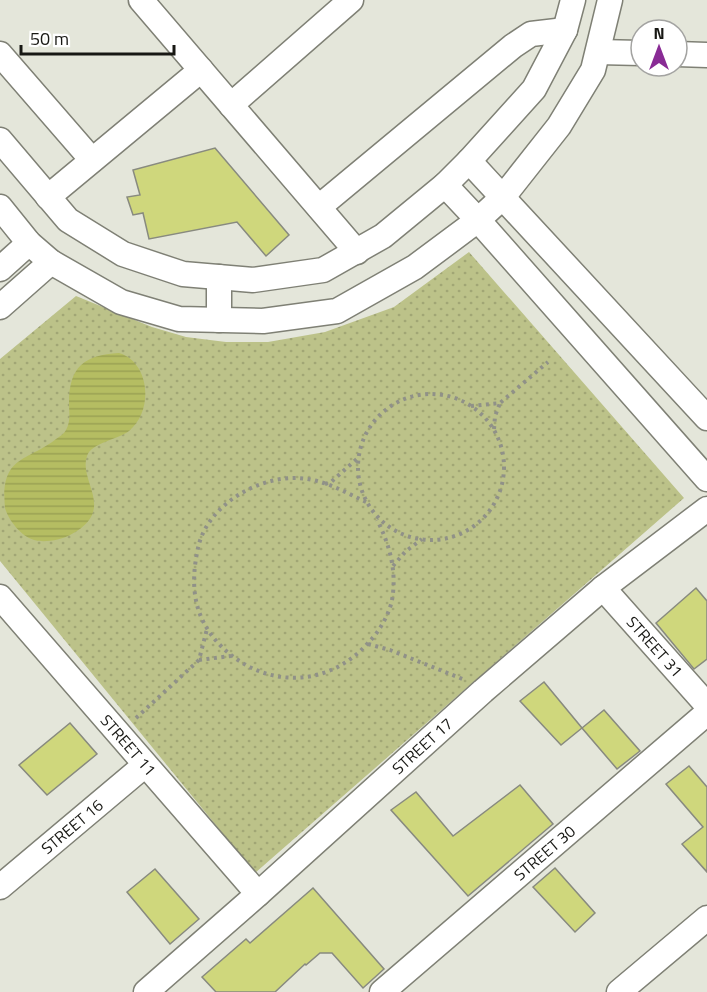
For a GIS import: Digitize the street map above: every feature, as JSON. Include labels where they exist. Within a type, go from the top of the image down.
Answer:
[{"type":"street","points":[[141,0],[357,252]]},
{"type":"street","points":[[231,105],[351,0]]},
{"type":"street","points":[[0,140],[68,220],[123,254],[183,274],[253,280],[323,270],[383,236],[469,161],[534,89],[565,30],[573,0]]},
{"type":"street","points":[[0,207],[29,243],[51,262],[121,302],[179,319],[263,321],[337,311],[415,267],[478,220],[503,197],[559,126],[593,70],[610,0]]},
{"type":"street","points":[[319,207],[513,46],[531,34],[565,30]]},
{"type":"street","points":[[598,52],[629,53]]},
{"type":"street","points":[[0,54],[92,160]]},
{"type":"street","points":[[689,54],[707,55]]},
{"type":"street","points":[[48,197],[201,70]]},
{"type":"street","points":[[469,161],[707,418]]},
{"type":"street","points":[[445,184],[707,479]]},
{"type":"street","points":[[0,269],[29,243]]},
{"type":"street","points":[[0,307],[51,262]]},
{"type":"street","points":[[219,277],[219,320]]},
{"type":"street","name":"STREET 17","points":[[151,990],[483,691],[603,588],[707,508]]},
{"type":"street","name":"STREET 31","points":[[603,588],[707,705]]},
{"type":"street","name":"STREET 11","points":[[0,597],[258,894]]},
{"type":"street","name":"STREET 30","points":[[382,992],[707,712]]},
{"type":"street","name":"STREET 16","points":[[4,877],[145,765]]},
{"type":"street","points":[[619,992],[707,918]]},
{"type":"path","points":[[494,430],[495,416],[500,403],[548,362]]},
{"type":"path","points":[[366,502],[338,488],[306,478],[272,480],[241,492],[216,513],[199,542],[192,573],[196,606],[210,635],[231,656],[262,674],[295,678],[327,673],[356,657],[379,632],[392,601],[393,566],[385,535],[361,489],[358,466],[362,443],[374,421],[393,405],[416,395],[441,394],[465,402],[485,416],[499,437],[505,461],[502,486],[493,507],[477,525],[456,536],[433,540],[409,537],[378,520]]},
{"type":"path","points":[[471,406],[500,403]]},
{"type":"path","points":[[325,484],[331,482],[359,456]]},
{"type":"path","points":[[393,566],[405,552],[423,539]]},
{"type":"path","points":[[136,718],[199,660],[207,628]]},
{"type":"path","points":[[368,644],[459,676]]},
{"type":"path","points":[[199,660],[231,656]]},
{"type":"shaded area","points":[[469,252],[684,498],[255,873],[0,561],[0,359],[76,296],[152,327],[186,337],[226,342],[268,342],[325,332],[394,307]]},
{"type":"shaded area","points":[[119,353],[129,358],[137,366],[145,388],[145,400],[137,422],[129,431],[99,444],[87,456],[87,476],[94,506],[92,516],[70,535],[57,540],[43,541],[29,538],[16,527],[5,508],[7,478],[11,469],[18,462],[62,435],[68,427],[72,380],[81,365],[96,357]]},
{"type":"building","points":[[215,148],[289,235],[266,256],[237,222],[149,239],[143,213],[133,215],[127,197],[140,195],[133,170]]},
{"type":"building","points":[[696,588],[707,601],[707,659],[694,669],[656,623]]},
{"type":"building","points":[[544,682],[582,728],[561,745],[520,701]]},
{"type":"building","points":[[604,710],[640,751],[617,769],[582,728]]},
{"type":"building","points":[[70,723],[97,754],[47,795],[19,765]]},
{"type":"building","points":[[689,766],[707,787],[707,872],[682,844],[703,827],[666,784]]},
{"type":"building","points":[[520,785],[553,824],[468,896],[391,810],[416,792],[453,836]]},
{"type":"building","points":[[555,868],[595,913],[575,932],[533,887]]},
{"type":"building","points":[[155,869],[199,919],[170,944],[127,892]]},
{"type":"building","points":[[313,888],[384,969],[363,988],[332,953],[320,953],[275,992],[216,992],[202,977],[246,939],[250,943]]}]
